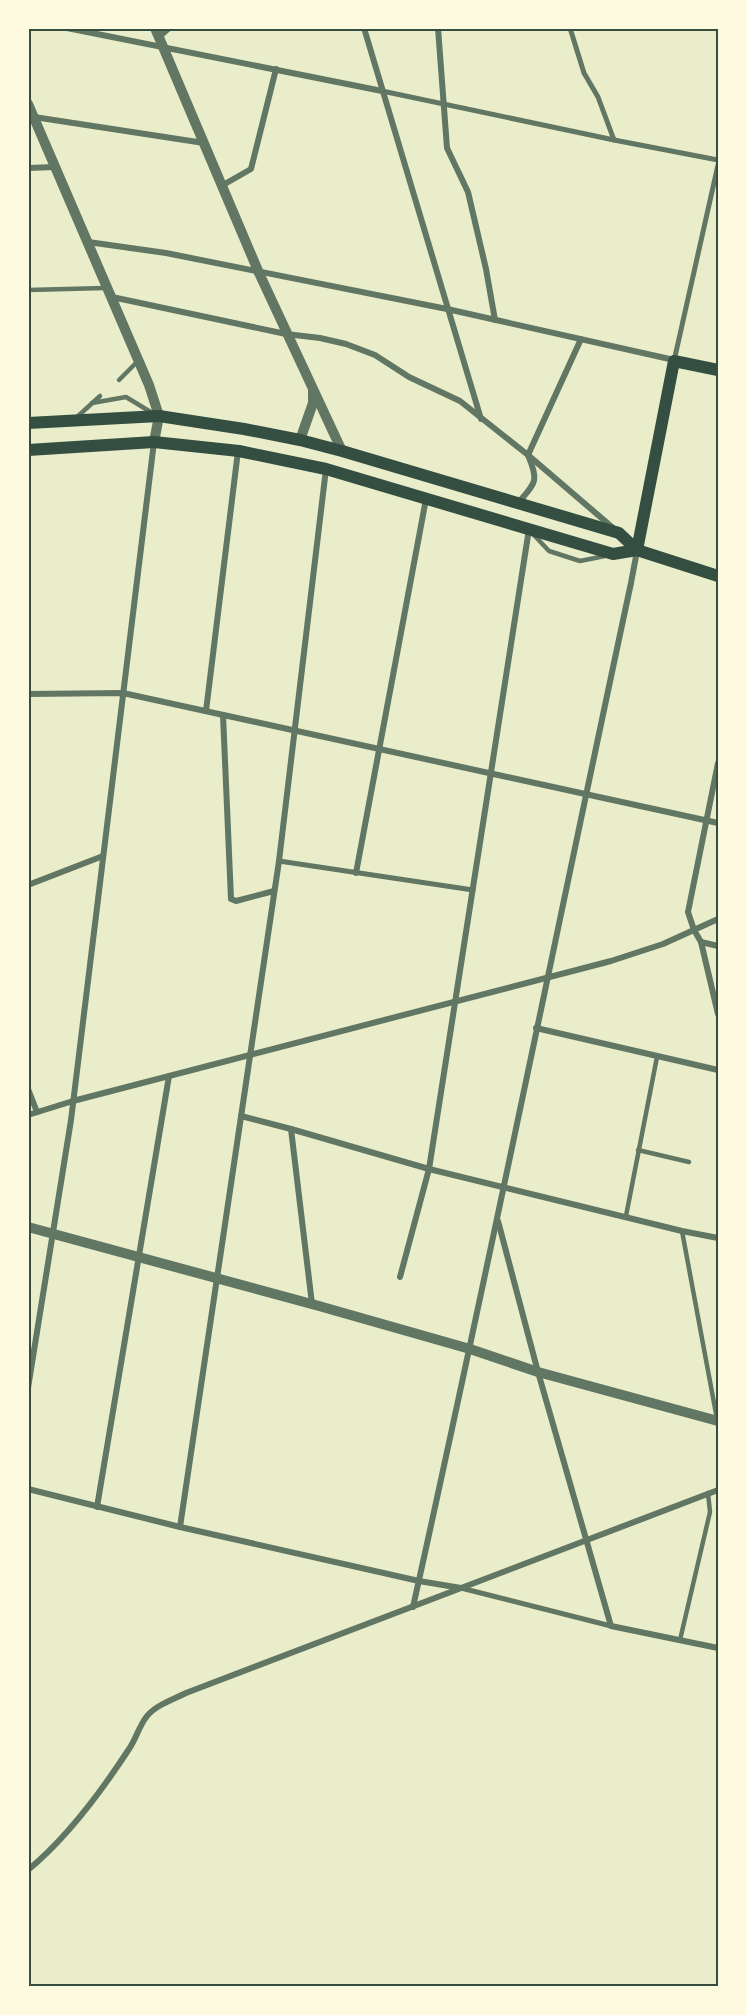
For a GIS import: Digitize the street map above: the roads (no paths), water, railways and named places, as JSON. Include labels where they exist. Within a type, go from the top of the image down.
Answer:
[{"type":"main road","points":[[637,550],[674,360],[718,370]]},
{"type":"main road","points":[[28,423],[159,416],[300,440],[620,533],[637,550],[718,576]]},
{"type":"main road","points":[[28,450],[154,442],[238,451],[326,469],[613,554],[637,550]]},
{"type":"street","points":[[67,28],[159,37],[276,69],[718,160]]},
{"type":"street","points":[[159,37],[169,28]]},
{"type":"street","points":[[364,28],[481,419]]},
{"type":"street","points":[[438,28],[447,148],[468,192],[495,320]]},
{"type":"street","points":[[570,28],[584,73],[598,97],[614,140]]},
{"type":"street","points":[[159,37],[259,273],[342,451]]},
{"type":"street","points":[[223,185],[251,169],[276,69]]},
{"type":"street","points":[[28,104],[149,385],[159,416],[74,1101],[28,1388]]},
{"type":"street","points":[[34,117],[204,143]]},
{"type":"street","points":[[88,242],[166,253],[447,309],[674,360],[718,165]]},
{"type":"street","points":[[28,168],[56,167]]},
{"type":"street","points":[[110,293],[286,334],[346,344],[375,355],[409,377],[460,401],[620,533]]},
{"type":"street","points":[[519,502],[536,479],[535,470],[528,455],[581,339]]},
{"type":"street","points":[[300,440],[313,403],[313,390]]},
{"type":"street","points":[[206,711],[238,451]]},
{"type":"street","points":[[180,1527],[279,861],[326,469]]},
{"type":"street","points":[[356,873],[427,499]]},
{"type":"street","points":[[400,1277],[429,1169],[530,529]]},
{"type":"street","points":[[413,1607],[470,1349],[632,583],[637,550]]},
{"type":"street","points":[[28,694],[123,693],[718,823]]},
{"type":"street","points":[[223,714],[231,899],[236,902],[274,891]]},
{"type":"street","points":[[718,763],[688,912],[701,942],[718,1014]]},
{"type":"street","points":[[28,885],[103,856]]},
{"type":"street","points":[[279,861],[473,890]]},
{"type":"street","points":[[28,1115],[250,1054],[611,961],[663,944],[718,919]]},
{"type":"street","points":[[701,942],[718,946]]},
{"type":"street","points":[[537,1029],[718,1070]]},
{"type":"street","points":[[97,1507],[169,1076]]},
{"type":"street","points":[[28,1089],[37,1112]]},
{"type":"street","points":[[241,1116],[291,1128],[429,1169],[626,1216],[682,1232],[718,1238]]},
{"type":"street","points":[[291,1128],[312,1304]]},
{"type":"street","points":[[497,1218],[538,1372],[611,1626]]},
{"type":"street","points":[[28,1227],[217,1277],[470,1349],[538,1372],[718,1421]]},
{"type":"street","points":[[28,1490],[180,1527],[419,1581],[461,1588],[611,1626],[718,1648]]},
{"type":"street","points":[[28,1870],[42,1859],[83,1812],[130,1748],[147,1715],[166,1702],[718,1490]]},
{"type":"lane","points":[[28,290],[110,293]]},
{"type":"lane","points":[[119,380],[138,360]]},
{"type":"lane","points":[[73,421],[100,396]]},
{"type":"lane","points":[[92,403],[126,397],[159,416]]},
{"type":"lane","points":[[626,1216],[657,1057]]},
{"type":"lane","points":[[638,1150],[689,1162]]},
{"type":"lane","points":[[682,1232],[718,1421]]},
{"type":"lane","points":[[680,1640],[710,1512],[708,1494]]}]
